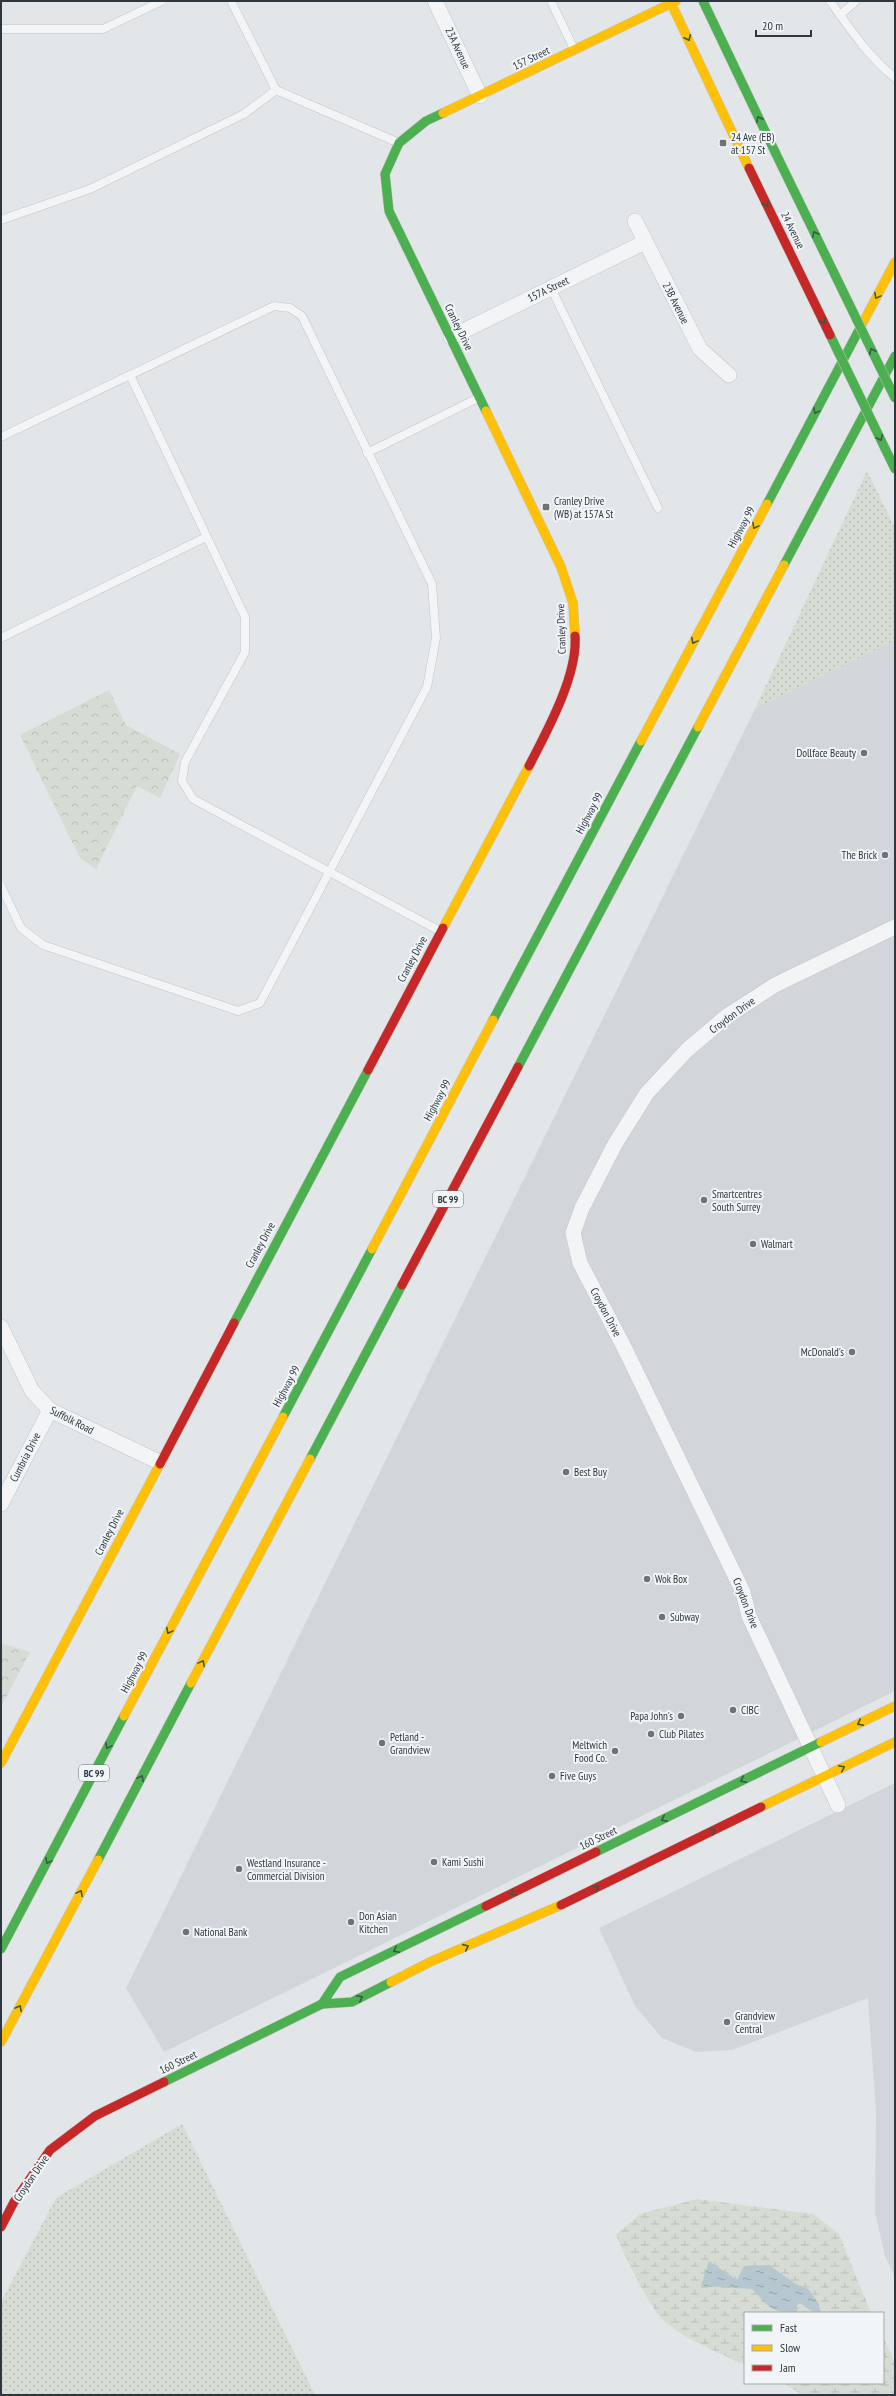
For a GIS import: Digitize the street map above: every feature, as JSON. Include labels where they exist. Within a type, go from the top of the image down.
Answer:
[{"type":"main road","name":"24 Avenue","points":[[703,1],[895,398]]},
{"type":"main road","name":"157 Street","points":[[399,143],[426,121],[575,51],[672,2]]},
{"type":"main road","name":"24 Avenue","points":[[672,2],[749,168],[895,469]]},
{"type":"main road","name":"Cranley Drive","points":[[1,1763],[440,931],[538,749],[570,677],[576,648],[573,603],[562,567],[389,211],[385,174],[399,143]]},
{"type":"main road","name":"Highway 99","points":[[1,1949],[895,262]]},
{"type":"main road","name":"BC 99","points":[[1,2042],[895,356]]},
{"type":"main road","name":"160 Street","points":[[322,2004],[340,1977],[895,1706]]},
{"type":"main road","name":"160 Street","points":[[50,2150],[95,2116],[322,2004],[352,2002],[430,1962],[561,1905],[895,1742]]},
{"type":"main road","name":"Croydon Drive","points":[[1,2227],[14,2202],[50,2150]]},
{"type":"street","name":"23A Avenue","points":[[435,1],[480,96]]},
{"type":"street","name":"23B Avenue","points":[[635,221],[700,349],[729,375]]},
{"type":"street","name":"157A Street","points":[[451,337],[645,242]]},
{"type":"street","name":"Croydon Drive","points":[[838,1805],[749,1616],[740,1585],[624,1347],[580,1263],[573,1234],[582,1208],[615,1144],[643,1099],[687,1050],[727,1016],[775,985],[895,927]]},
{"type":"street","name":"Suffolk Road","points":[[1,1327],[32,1391],[50,1410],[159,1462]]},
{"type":"street","name":"Cumbria Drive","points":[[1,1504],[50,1410]]},
{"type":"lane","points":[[1,29],[103,29],[162,1]]},
{"type":"lane","points":[[231,1],[276,90],[399,143]]},
{"type":"lane","points":[[551,1],[575,51]]},
{"type":"lane","points":[[830,1],[858,42],[877,63],[895,78]]},
{"type":"lane","points":[[840,15],[856,1]]},
{"type":"lane","points":[[1,220],[90,189],[244,114],[276,90]]},
{"type":"lane","points":[[551,288],[658,508]]},
{"type":"lane","points":[[1,437],[274,306],[290,308],[302,316],[367,453],[432,584],[436,638],[427,687],[260,1003],[238,1011],[43,945],[21,928],[1,886]]},
{"type":"lane","points":[[130,375],[245,617],[245,652],[185,762],[182,781],[193,799],[440,931]]},
{"type":"lane","points":[[367,453],[479,398]]},
{"type":"lane","points":[[1,638],[206,537]]},
{"type":"shaded area","name":"Smartcentres South Surrey","points":[[895,640],[895,1691],[164,2052],[126,1988],[755,709]]},
{"type":"shaded area","name":"Grandview Central","points":[[895,1783],[895,2277],[885,2256],[875,2213],[876,2113],[868,1998],[732,2050],[696,2052],[662,2038],[635,2006],[599,1928]]},
{"type":"green space","points":[[867,471],[895,528],[895,640],[755,709]]},
{"type":"green space","points":[[109,690],[126,725],[180,754],[160,798],[137,786],[96,869],[80,858],[20,735]]},
{"type":"green space","points":[[4,1644],[30,1652],[1,1707],[1,1645]]},
{"type":"green space","points":[[182,2124],[315,2395],[1,2395],[1,2302],[56,2198]]},
{"type":"green space","points":[[697,2199],[813,2214],[839,2234],[871,2312],[744,2312],[744,2365],[703,2346],[673,2328],[658,2315],[645,2294],[616,2235],[640,2214]]},
{"type":"green space","points":[[884,2339],[895,2362],[895,2395],[802,2395],[786,2384],[884,2384]]},
{"type":"water","points":[[709,2261],[737,2280],[744,2266],[769,2265],[796,2284],[808,2289],[818,2302],[821,2312],[813,2312],[800,2303],[796,2306],[798,2312],[782,2312],[767,2305],[752,2289],[701,2286]]},
{"type":"traffic: fast","points":[[703,1],[776,154]]},
{"type":"traffic: fast","points":[[443,113],[426,121],[399,143],[385,174],[389,211],[486,411]]},
{"type":"traffic: fast","points":[[776,154],[895,398]]},
{"type":"traffic: fast","points":[[767,504],[860,328]]},
{"type":"traffic: fast","points":[[830,335],[895,469]]},
{"type":"traffic: fast","points":[[784,565],[895,356]]},
{"type":"traffic: fast","points":[[518,1067],[698,727]]},
{"type":"traffic: fast","points":[[493,1020],[641,741]]},
{"type":"traffic: fast","points":[[234,1323],[368,1070]]},
{"type":"traffic: fast","points":[[283,1417],[372,1249]]},
{"type":"traffic: fast","points":[[310,1459],[402,1285]]},
{"type":"traffic: fast","points":[[98,1860],[191,1683]]},
{"type":"traffic: fast","points":[[1,1949],[124,1716]]},
{"type":"traffic: fast","points":[[596,1852],[821,1742]]},
{"type":"traffic: fast","points":[[322,2004],[340,1977],[486,1906]]},
{"type":"traffic: fast","points":[[164,2082],[322,2004],[352,2002],[391,1982]]},
{"type":"traffic: slow","points":[[670,1],[749,168]]},
{"type":"traffic: slow","points":[[443,113],[676,1]]},
{"type":"traffic: slow","points":[[860,328],[895,262]]},
{"type":"traffic: slow","points":[[486,411],[561,567],[573,603],[575,636]]},
{"type":"traffic: slow","points":[[641,741],[767,504]]},
{"type":"traffic: slow","points":[[698,727],[784,565]]},
{"type":"traffic: slow","points":[[443,928],[529,766]]},
{"type":"traffic: slow","points":[[372,1249],[493,1020]]},
{"type":"traffic: slow","points":[[124,1716],[283,1417]]},
{"type":"traffic: slow","points":[[191,1683],[310,1459]]},
{"type":"traffic: slow","points":[[1,1763],[160,1464]]},
{"type":"traffic: slow","points":[[821,1742],[895,1706]]},
{"type":"traffic: slow","points":[[761,1807],[895,1742]]},
{"type":"traffic: slow","points":[[1,2042],[98,1860]]},
{"type":"traffic: slow","points":[[391,1982],[430,1962],[561,1905]]},
{"type":"traffic: jam","points":[[749,168],[830,335]]},
{"type":"traffic: jam","points":[[529,766],[552,720],[567,685],[575,651],[575,636]]},
{"type":"traffic: jam","points":[[368,1070],[443,928]]},
{"type":"traffic: jam","points":[[402,1285],[518,1067]]},
{"type":"traffic: jam","points":[[160,1464],[234,1323]]},
{"type":"traffic: jam","points":[[561,1905],[761,1807]]},
{"type":"traffic: jam","points":[[486,1906],[596,1852]]},
{"type":"traffic: jam","points":[[1,2227],[14,2202],[50,2150],[95,2116],[164,2082]]},
{"type":"place","name":"24 Ave (EB) at 157 St","points":[[723,143]]},
{"type":"place","name":"Cranley Drive (WB) at 157A St","points":[[546,507]]},
{"type":"place","name":"Dollface Beauty","points":[[864,753]]},
{"type":"place","name":"The Brick","points":[[885,855]]},
{"type":"place","name":"Smartcentres South Surrey","points":[[704,1200]]},
{"type":"place","name":"Walmart","points":[[753,1244]]},
{"type":"place","name":"McDonald's","points":[[852,1352]]},
{"type":"place","name":"Best Buy","points":[[566,1472]]},
{"type":"place","name":"Wok Box","points":[[647,1579]]},
{"type":"place","name":"Subway","points":[[662,1617]]},
{"type":"place","name":"CIBC","points":[[733,1710]]},
{"type":"place","name":"Papa John's","points":[[681,1716]]},
{"type":"place","name":"Club Pilates","points":[[651,1734]]},
{"type":"place","name":"Petland - Grandview","points":[[382,1743]]},
{"type":"place","name":"Meltwich Food Co.","points":[[615,1751]]},
{"type":"place","name":"Five Guys","points":[[552,1776]]},
{"type":"place","name":"Kami Sushi","points":[[434,1862]]},
{"type":"place","name":"Westland Insurance - Commercial Division","points":[[239,1869]]},
{"type":"place","name":"Don Asian Kitchen","points":[[351,1922]]},
{"type":"place","name":"National Bank","points":[[186,1932]]},
{"type":"place","name":"Grandview Central","points":[[727,2022]]}]
